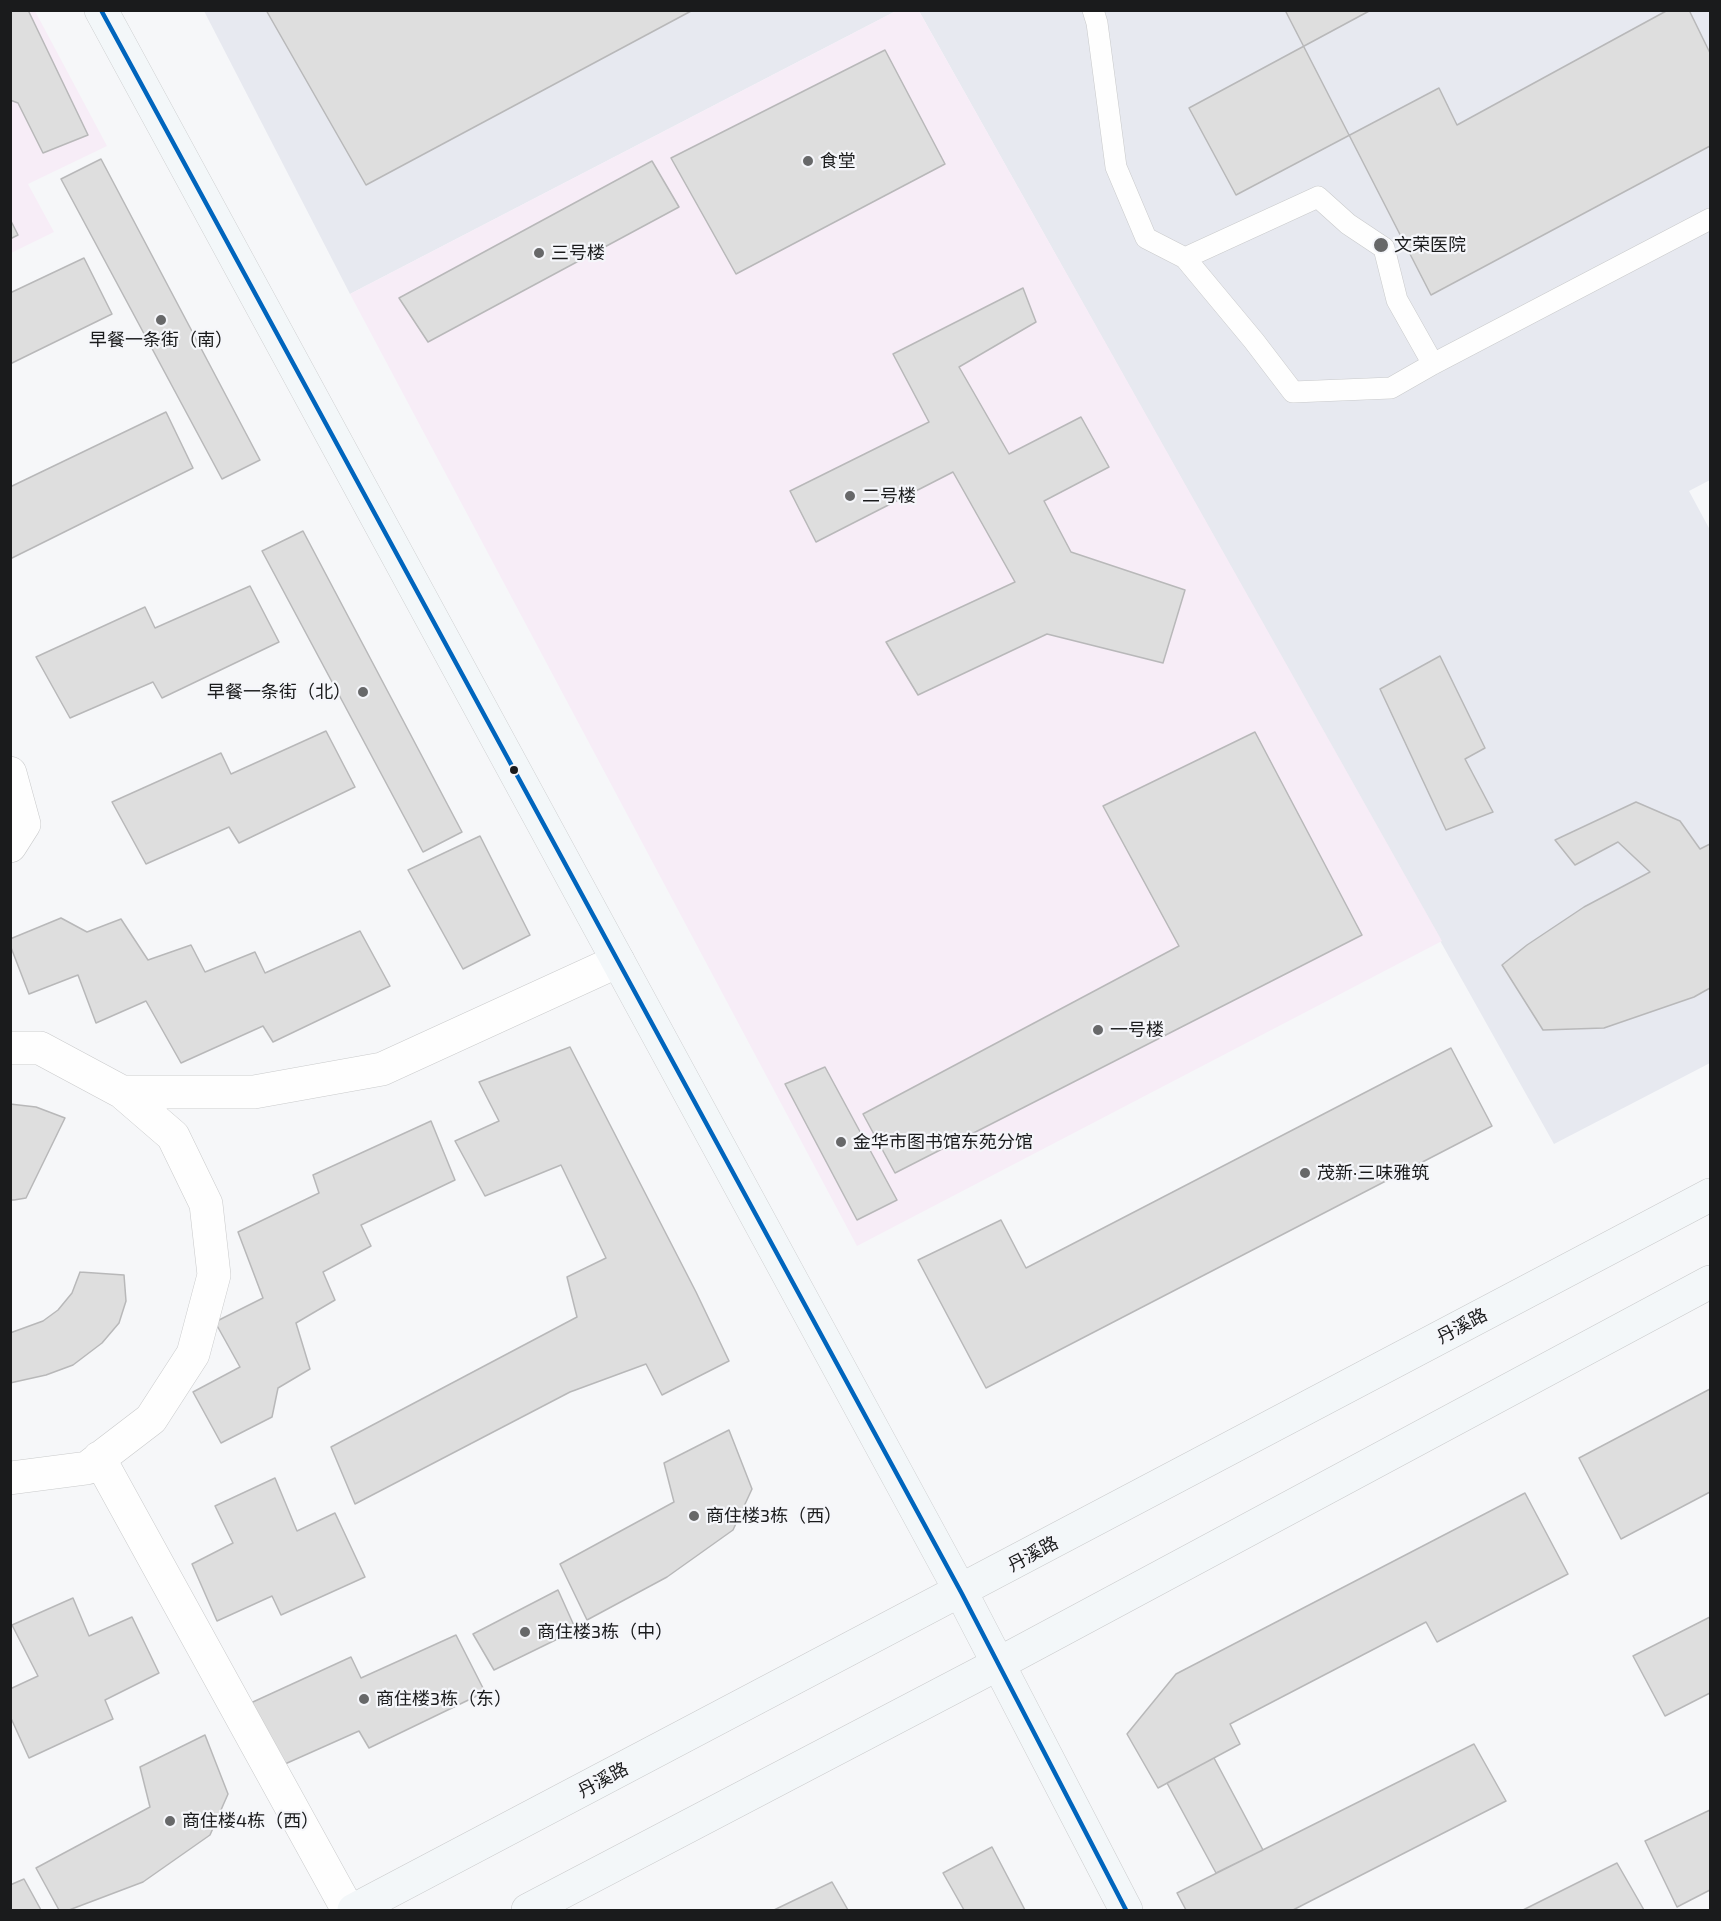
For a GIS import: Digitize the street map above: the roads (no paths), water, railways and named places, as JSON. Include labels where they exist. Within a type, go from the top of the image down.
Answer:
[{"type":"main road","points":[[101,10],[961,1592],[1126,1911]]},
{"type":"main road","name":"丹溪路","points":[[354,1911],[1710,1195]]},
{"type":"main road","points":[[528,1911],[999,1664],[1710,1282]]},
{"type":"street","points":[[10,773],[24,824],[10,846]]},
{"type":"street","points":[[122,1092],[254,1092],[382,1069],[618,961]]},
{"type":"street","points":[[10,1048],[40,1048],[122,1092],[173,1136],[206,1204],[214,1275],[193,1354],[152,1419],[87,1468],[10,1478]]},
{"type":"street","points":[[99,1458],[348,1911]]},
{"type":"lane","points":[[1093,10],[1097,23],[1116,167],[1146,238],[1185,258],[1293,392],[1391,388],[1710,219]]},
{"type":"lane","points":[[1185,258],[1318,197],[1348,224],[1384,248],[1397,300],[1433,364]]},
{"type":"place","name":"食堂","points":[[808,161]]},
{"type":"place","name":"文荣医院","points":[[1381,245]]},
{"type":"place","name":"三号楼","points":[[539,253]]},
{"type":"place","name":"早餐一条街（南）","points":[[161,320]]},
{"type":"place","name":"二号楼","points":[[850,496]]},
{"type":"place","name":"早餐一条街（北）","points":[[363,692]]},
{"type":"place","name":"一号楼","points":[[1098,1030]]},
{"type":"place","name":"金华市图书馆东苑分馆","points":[[841,1142]]},
{"type":"place","name":"茂新·三味雅筑","points":[[1305,1173]]},
{"type":"place","name":"商住楼3栋（西）","points":[[694,1516]]},
{"type":"place","name":"商住楼3栋（中）","points":[[525,1632]]},
{"type":"place","name":"商住楼3栋（东）","points":[[364,1699]]},
{"type":"place","name":"商住楼4栋（西）","points":[[170,1821]]}]
